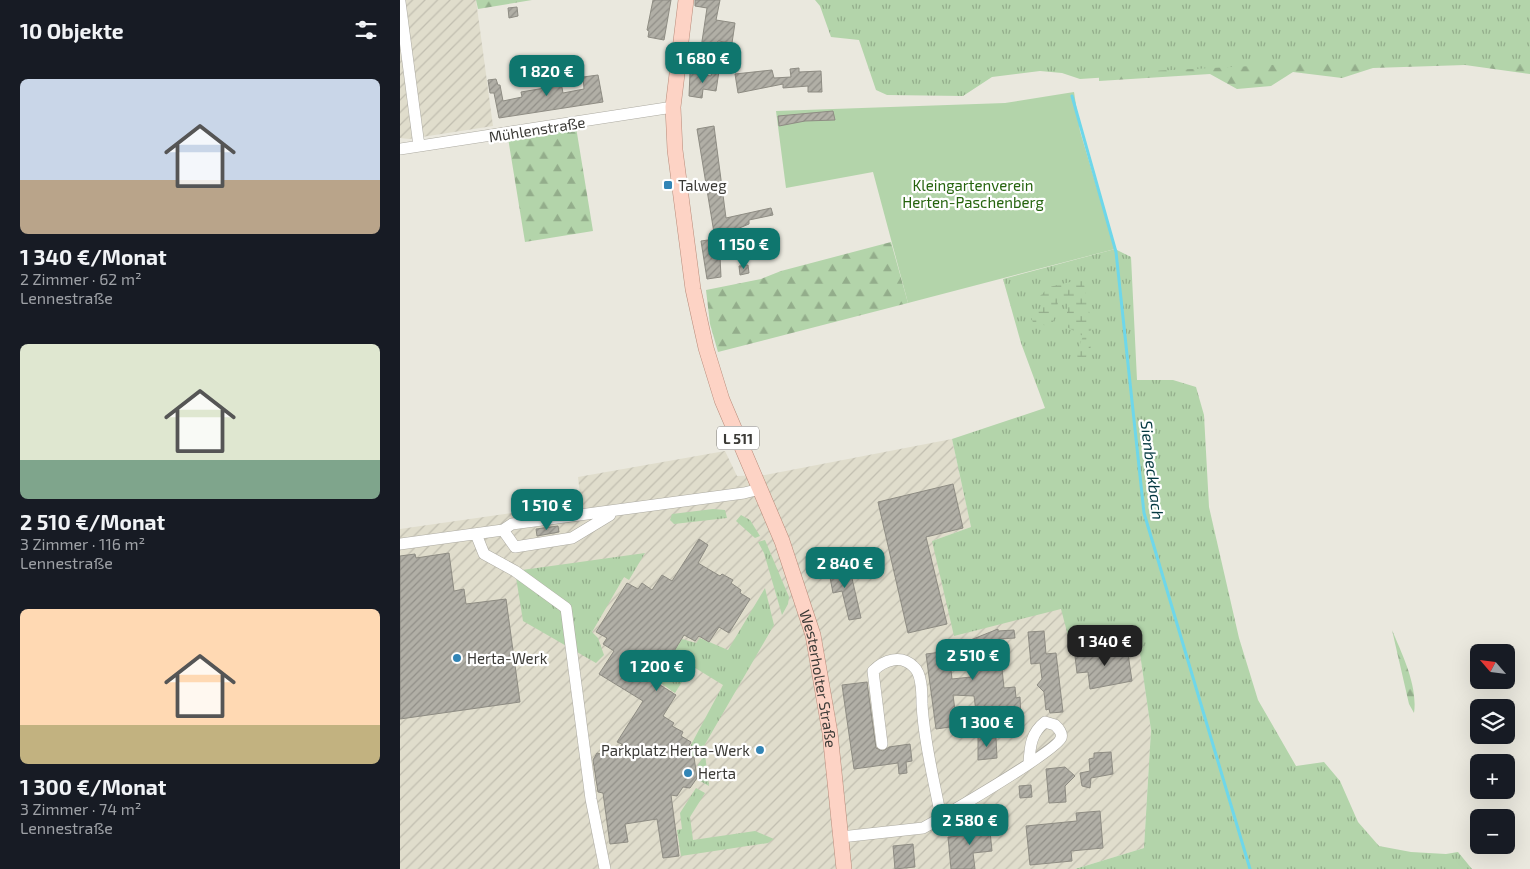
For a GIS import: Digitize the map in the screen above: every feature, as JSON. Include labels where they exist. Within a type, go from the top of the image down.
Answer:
[{"type":"main road","name":"Westerholter Straße","points":[[686,0],[673,107],[675,150],[693,289],[706,348],[722,400],[794,573],[813,635],[830,733],[844,869]]},
{"type":"street","points":[[400,2],[419,146]]},
{"type":"street","name":"Mühlenstraße","points":[[400,149],[673,107]]},
{"type":"street","points":[[400,544],[504,530],[512,524],[744,494],[760,489]]},
{"type":"street","points":[[504,530],[515,547],[552,542],[572,538],[589,526],[618,511]]},
{"type":"street","points":[[476,534],[484,554],[515,571],[566,608],[591,798],[605,869]]},
{"type":"street","points":[[882,744],[873,671],[887,661],[902,660],[915,667],[919,677],[924,731],[941,818]]},
{"type":"street","points":[[841,837],[923,828],[1029,763]]},
{"type":"shaded area","points":[[400,0],[476,0],[493,126],[409,139],[400,138]]},
{"type":"shaded area","points":[[952,439],[971,527],[932,541],[1062,609],[1072,651],[1138,640],[1151,730],[1144,848],[1075,869],[400,869],[400,529],[581,503],[578,477],[725,451],[737,476],[765,475]]},
{"type":"green space","points":[[476,0],[532,0],[478,9]]},
{"type":"green space","points":[[815,0],[1530,0],[1530,67],[1430,63],[1296,65],[1080,79],[1062,73],[1040,71],[992,77],[963,96],[887,95],[876,90],[859,40],[831,37],[820,6]]},
{"type":"green space","points":[[1369,60],[1530,64],[1530,74],[1465,65],[1373,68],[1342,78],[1293,72],[1271,86],[1237,89],[1210,74],[1099,81],[1099,76],[1132,72]]},
{"type":"green space","name":"Kleingartenverein Herten-Paschenberg","points":[[1074,92],[1080,131],[1115,249],[908,303],[873,172],[786,188],[776,111],[1005,103]]},
{"type":"green space","points":[[576,127],[593,231],[525,242],[508,138]]},
{"type":"green space","points":[[891,242],[908,303],[718,352],[710,324],[706,290],[761,279],[781,271]]},
{"type":"green space","points":[[1115,249],[1131,257],[1137,380],[1173,380],[1196,387],[1204,415],[1209,507],[1239,638],[1258,700],[1296,766],[1324,762],[1340,781],[1358,822],[1379,846],[1411,852],[1446,854],[1458,852],[1472,869],[1075,869],[1144,848],[1151,730],[1138,640],[1072,651],[1061,609],[954,636],[932,541],[971,527],[952,439],[1045,408],[1021,343],[1003,279]]},
{"type":"green space","points":[[1083,279],[1092,327],[1089,335],[1093,342],[1085,360],[1078,362],[1077,353],[1083,336],[1067,327],[1067,297],[1059,299],[1052,326],[1043,325],[1037,328],[1031,319],[1044,304],[1039,297],[1049,287]]},
{"type":"green space","points":[[713,509],[725,510],[727,518],[674,524],[670,520],[672,514]]},
{"type":"green space","points":[[741,515],[750,520],[760,536],[755,538],[736,521]]},
{"type":"green space","points":[[765,540],[789,597],[788,604],[782,615],[764,553],[758,542]]},
{"type":"green space","points":[[645,553],[629,580],[624,577],[592,632],[598,638],[604,655],[596,663],[523,621],[515,571]]},
{"type":"green space","points":[[765,588],[774,625],[697,758],[686,754],[723,685],[692,666],[675,693],[646,673],[660,652],[670,658],[682,639],[696,643],[700,638],[728,650]]},
{"type":"green space","points":[[1392,630],[1414,692],[1414,713],[1409,704]]},
{"type":"green space","points":[[705,754],[709,786],[700,781],[698,765]]},
{"type":"green space","points":[[696,788],[705,793],[690,817],[693,840],[755,831],[774,839],[768,843],[681,856],[677,830],[682,829],[680,813]]},
{"type":"building","points":[[653,0],[671,0],[664,40],[648,37],[649,31],[647,30]]},
{"type":"building","points":[[695,0],[720,0],[716,20],[735,23],[732,43],[718,41],[717,51],[701,48],[707,8],[695,6]]},
{"type":"building","points":[[517,7],[518,16],[509,18],[508,8]]},
{"type":"building","points":[[735,59],[737,68],[723,70],[722,61]]},
{"type":"building","points":[[799,68],[799,72],[821,71],[822,92],[808,92],[808,86],[783,88],[783,84],[738,93],[735,74],[772,70],[774,78],[791,77],[790,69]]},
{"type":"building","points":[[712,70],[719,71],[716,91],[703,89],[702,98],[689,96],[690,73],[711,76]]},
{"type":"building","points":[[598,75],[603,102],[499,118],[494,93],[490,93],[488,80],[496,79],[498,85],[500,85],[503,101],[522,97],[521,92],[545,88],[544,79],[560,77],[563,93],[584,89],[583,77]]},
{"type":"building","points":[[833,111],[835,120],[805,121],[779,126],[778,116]]},
{"type":"building","points":[[714,126],[726,218],[771,208],[773,215],[749,220],[749,224],[737,229],[740,249],[727,251],[727,256],[720,257],[721,277],[707,279],[701,241],[715,239],[697,129]]},
{"type":"building","points":[[748,265],[749,273],[740,275],[739,266]]},
{"type":"building","points":[[953,484],[963,528],[926,537],[947,624],[908,633],[878,502]]},
{"type":"building","points":[[558,526],[559,532],[537,536],[536,529]]},
{"type":"building","points":[[699,539],[708,545],[698,563],[720,576],[722,574],[733,580],[731,583],[741,590],[740,593],[750,599],[729,633],[719,627],[709,642],[699,636],[695,641],[684,635],[671,656],[660,650],[644,675],[676,695],[663,716],[674,723],[672,726],[683,732],[681,736],[691,742],[684,756],[694,757],[697,778],[690,788],[683,787],[677,796],[671,795],[679,856],[663,858],[657,819],[625,824],[628,842],[610,844],[603,793],[598,792],[593,760],[597,753],[613,757],[622,744],[617,742],[643,701],[599,674],[614,651],[603,644],[607,638],[596,632],[627,583],[638,589],[642,583],[652,590],[662,575],[672,581]]},
{"type":"building","name":"Herta-Werk","points":[[449,553],[454,591],[464,589],[466,604],[506,599],[520,702],[400,719],[400,556],[415,554],[416,558]]},
{"type":"building","points":[[849,565],[861,618],[849,620],[842,591],[833,593],[828,567]]},
{"type":"building","points":[[998,629],[998,631],[1014,630],[1015,638],[999,639],[1004,688],[1015,687],[1016,698],[1020,697],[1021,719],[1012,720],[1012,715],[977,719],[974,696],[953,695],[957,726],[936,729],[926,654],[949,651],[952,679],[971,677],[968,651],[958,651],[957,642],[968,641]]},
{"type":"building","points":[[1044,631],[1046,654],[1056,653],[1063,712],[1050,713],[1049,709],[1046,710],[1044,692],[1037,685],[1042,679],[1040,663],[1031,664],[1028,632]]},
{"type":"building","points":[[1127,647],[1132,681],[1090,689],[1088,672],[1077,673],[1075,656]]},
{"type":"building","points":[[867,682],[876,748],[883,751],[889,747],[910,744],[912,761],[906,762],[907,773],[899,774],[898,763],[854,769],[842,685]]},
{"type":"building","points":[[987,735],[987,739],[996,738],[997,758],[978,760],[978,736]]},
{"type":"building","points":[[1111,752],[1113,774],[1091,778],[1090,788],[1082,786],[1080,773],[1090,771],[1089,759],[1094,758],[1094,753]]},
{"type":"building","points":[[1065,767],[1075,776],[1065,786],[1066,802],[1049,803],[1046,769]]},
{"type":"building","points":[[1031,785],[1032,797],[1020,798],[1019,786]]},
{"type":"building","points":[[1100,811],[1103,848],[1071,851],[1072,861],[1030,865],[1026,826],[1077,821],[1076,813]]},
{"type":"building","points":[[989,821],[992,851],[973,853],[975,869],[951,869],[948,837],[972,835],[970,823]]},
{"type":"building","points":[[913,844],[915,867],[895,869],[893,846]]},
{"type":"waterway","name":"Sienbeckbach","points":[[1072,96],[1116,252],[1144,513],[1250,869]]},
{"type":"place","name":"Talweg","points":[[668,185]]},
{"type":"place","name":"Herta-Werk","points":[[457,658]]},
{"type":"place","name":"Parkplatz Herta-Werk","points":[[760,750]]},
{"type":"place","name":"Herta","points":[[688,773]]}]
